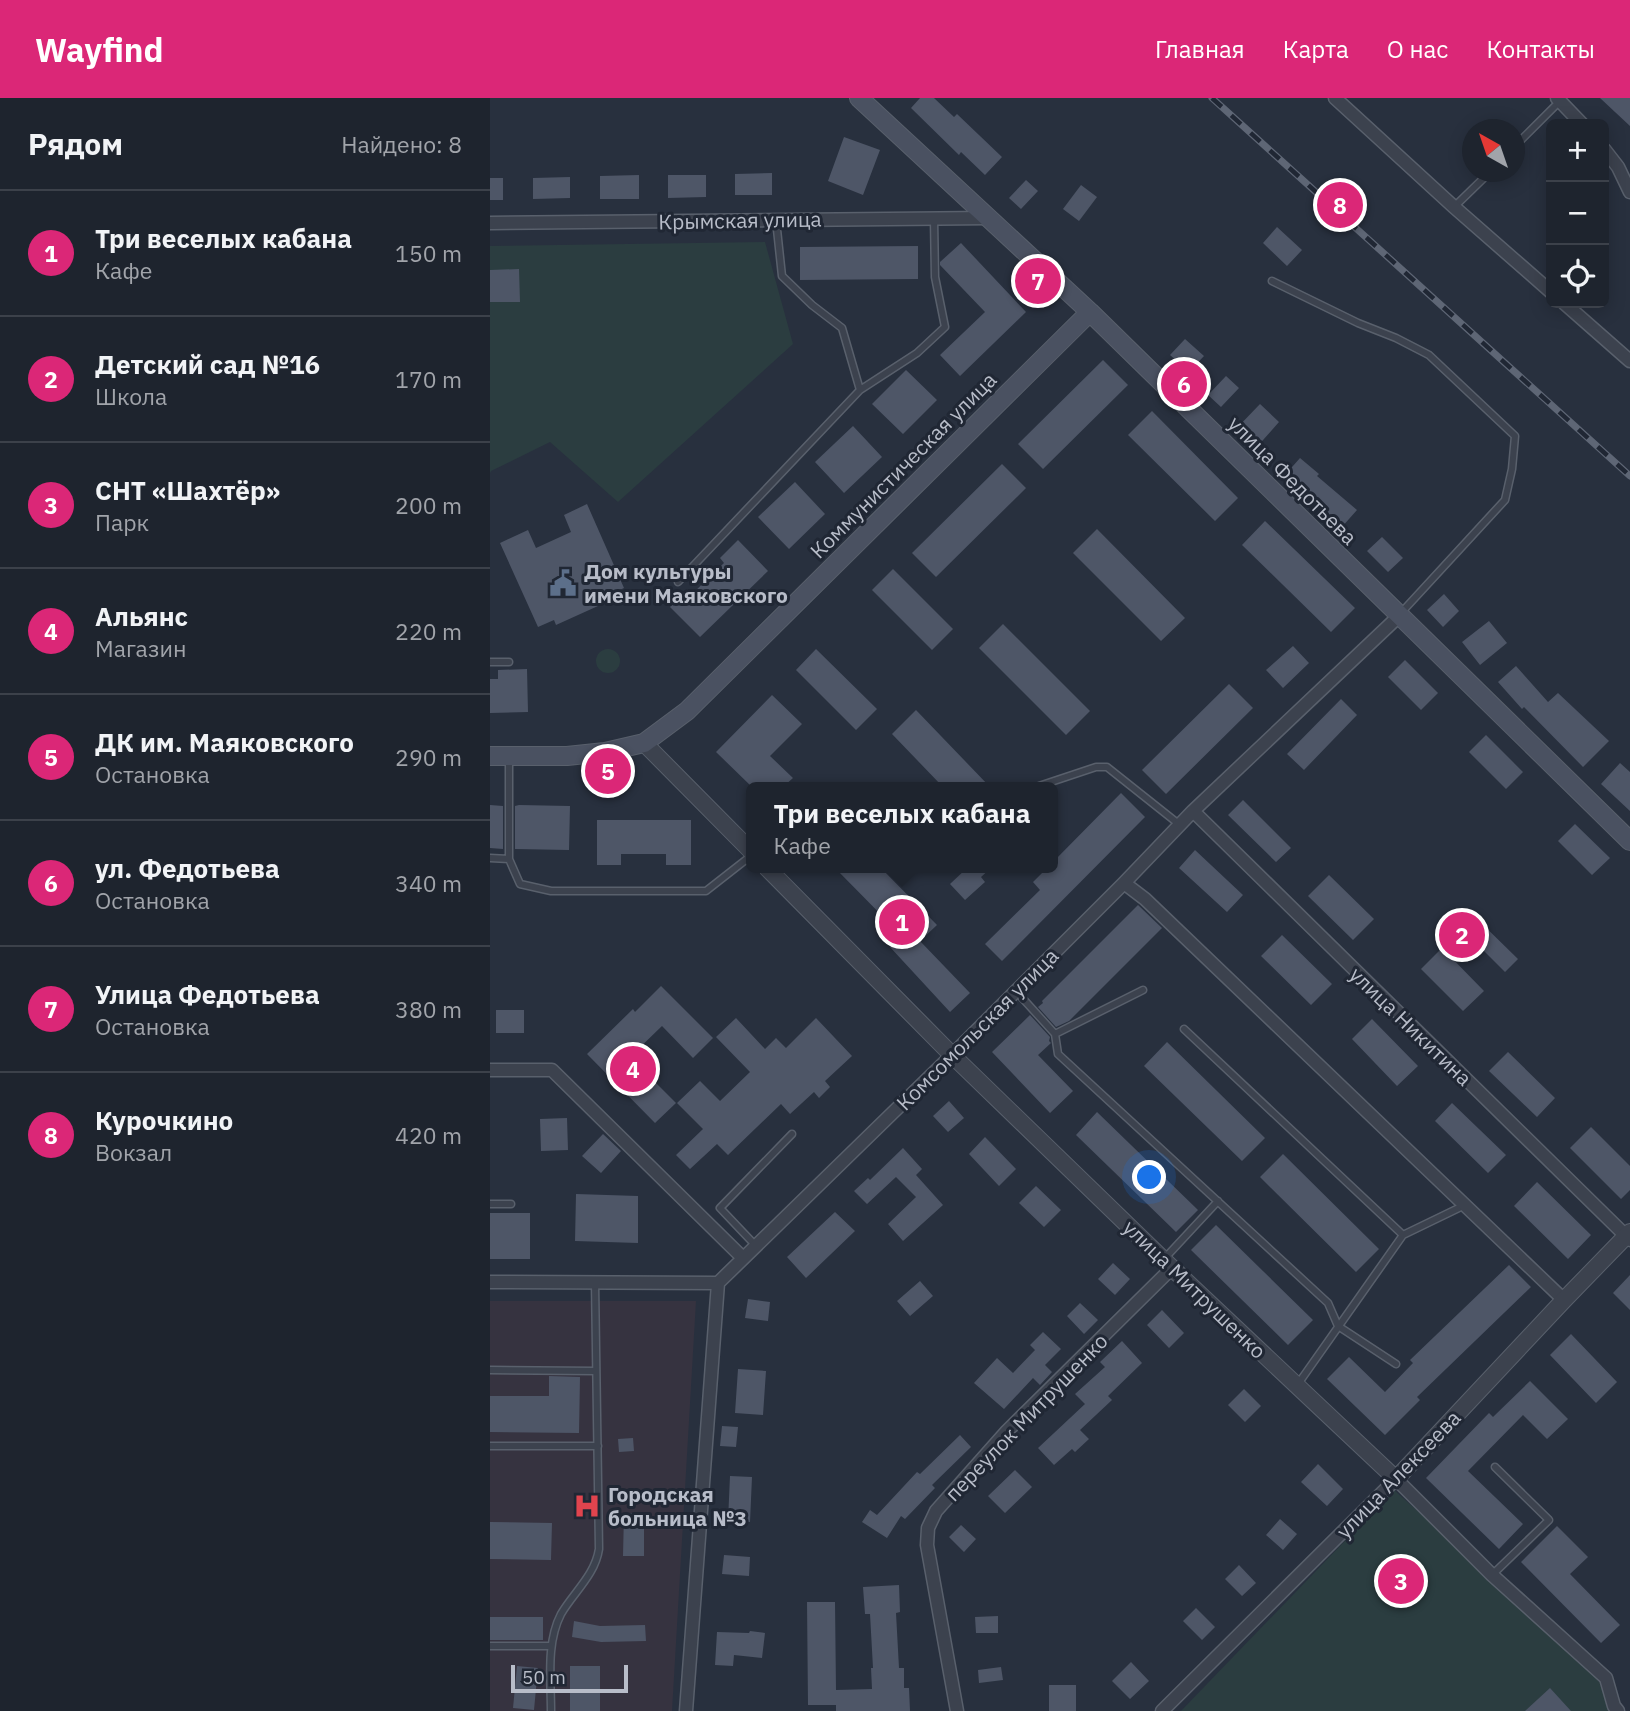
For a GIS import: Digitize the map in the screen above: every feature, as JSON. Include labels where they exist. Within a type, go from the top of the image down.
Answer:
[{"type":"main road","name":"улица Федотьева","points":[[859,98],[1090,312],[1630,841]]},
{"type":"main road","name":"Коммунистическая улица","points":[[490,756],[567,756],[605,752],[644,743],[687,711],[1090,312]]},
{"type":"street","points":[[1335,98],[1546,288]]},
{"type":"street","points":[[1559,100],[1577,119]]},
{"type":"street","points":[[1609,155],[1630,192]]},
{"type":"street","name":"Крымская улица","points":[[490,223],[989,218]]},
{"type":"street","points":[[1570,308],[1630,361]]},
{"type":"street","name":"Комсомольская улица","points":[[718,1283],[952,1055],[1193,811],[1399,616]]},
{"type":"street","points":[[644,743],[746,848]]},
{"type":"street","name":"улица Никитина","points":[[1193,811],[1629,1236]]},
{"type":"street","name":"улица Митрушенко","points":[[772,873],[952,1055],[1168,1264],[1396,1479],[1492,1575],[1605,1678],[1618,1711]]},
{"type":"street","points":[[1124,883],[1145,899],[1563,1300]]},
{"type":"street","points":[[490,1070],[552,1070],[743,1258]]},
{"type":"street","name":"улица Алексеева","points":[[1163,1711],[1396,1479],[1563,1300],[1629,1236]]},
{"type":"street","name":"переулок Митрушенко","points":[[957,1711],[928,1545],[928,1528],[936,1511],[1007,1431],[1168,1264]]},
{"type":"street","points":[[490,1282],[718,1283],[686,1711]]},
{"type":"lane","points":[[1525,136],[1559,100]]},
{"type":"lane","points":[[1454,207],[1480,182]]},
{"type":"lane","points":[[678,582],[860,390],[917,353],[945,327],[935,277],[934,219]]},
{"type":"lane","points":[[776,220],[782,276],[812,305],[842,328],[860,390]]},
{"type":"lane","points":[[1272,281],[1429,355],[1515,436],[1512,469],[1505,500],[1399,616]]},
{"type":"lane","points":[[490,662],[509,662]]},
{"type":"lane","points":[[509,756],[509,859],[520,884],[551,891],[706,891],[746,857]]},
{"type":"lane","points":[[1051,782],[1096,767],[1107,767],[1180,825]]},
{"type":"lane","points":[[490,859],[509,859]]},
{"type":"lane","points":[[1055,1034],[1143,990]]},
{"type":"lane","points":[[1016,991],[1055,1034],[1058,1054],[1328,1303],[1338,1326],[1396,1364]]},
{"type":"lane","points":[[1184,1029],[1403,1235]]},
{"type":"lane","points":[[756,1246],[720,1208],[792,1135]]},
{"type":"lane","points":[[1168,1264],[1219,1202]]},
{"type":"lane","points":[[490,1204],[511,1204]]},
{"type":"lane","points":[[1297,1385],[1403,1235],[1465,1205]]},
{"type":"lane","points":[[551,1711],[551,1646],[559,1617],[590,1575],[600,1549],[595,1282]]},
{"type":"lane","points":[[490,1370],[596,1371]]},
{"type":"lane","points":[[490,1446],[598,1446]]},
{"type":"lane","points":[[1492,1575],[1549,1520],[1495,1466]]},
{"type":"lane","points":[[490,1646],[551,1646]]},
{"type":"shaded area","points":[[765,242],[793,344],[618,502],[550,442],[490,473],[490,246]]},
{"type":"shaded area","points":[[608,649],[616,653],[620,661],[616,669],[608,673],[600,669],[596,661],[600,653]]},
{"type":"shaded area","name":"Городская больница №3","points":[[490,1301],[696,1301],[672,1711],[490,1711]]},
{"type":"shaded area","points":[[1394,1490],[1599,1673],[1614,1711],[1181,1711]]},
{"type":"building","points":[[920,98],[934,98],[954,117],[957,114],[1002,157],[985,175],[961,152],[959,155],[911,108]]},
{"type":"building","points":[[1600,98],[1630,98],[1630,126]]},
{"type":"building","points":[[844,137],[880,150],[863,195],[828,181]]},
{"type":"building","points":[[772,173],[772,195],[735,195],[735,174]]},
{"type":"building","points":[[639,175],[639,199],[600,199],[600,176]]},
{"type":"building","points":[[668,175],[706,175],[706,197],[668,198]]},
{"type":"building","points":[[570,177],[570,198],[533,199],[533,178]]},
{"type":"building","points":[[490,178],[503,178],[503,200],[490,200]]},
{"type":"building","points":[[1026,180],[1038,191],[1021,209],[1009,198]]},
{"type":"building","points":[[1081,185],[1097,197],[1079,221],[1063,209]]},
{"type":"building","points":[[1277,227],[1302,250],[1287,266],[1263,243]]},
{"type":"building","points":[[961,243],[1026,312],[960,376],[940,355],[985,312],[940,265]]},
{"type":"building","points":[[918,246],[918,279],[800,280],[800,247]]},
{"type":"building","points":[[519,269],[520,302],[490,302],[490,270]]},
{"type":"building","points":[[1185,339],[1204,356],[1189,372],[1170,355]]},
{"type":"building","points":[[1103,360],[1128,385],[1043,469],[1018,444]]},
{"type":"building","points":[[906,370],[937,400],[903,434],[872,404]]},
{"type":"building","points":[[1226,376],[1239,388],[1221,407],[1208,395]]},
{"type":"building","points":[[1260,404],[1279,422],[1255,449],[1235,430]]},
{"type":"building","points":[[1152,411],[1238,498],[1215,521],[1128,435]]},
{"type":"building","points":[[853,426],[882,457],[844,493],[815,462]]},
{"type":"building","points":[[1300,458],[1357,510],[1341,528],[1318,508],[1320,505],[1285,475]]},
{"type":"building","points":[[1002,464],[1026,488],[936,577],[912,553]]},
{"type":"building","points":[[795,482],[825,514],[789,549],[758,517]]},
{"type":"building","points":[[587,504],[624,588],[607,596],[609,601],[556,625],[554,620],[538,627],[500,543],[528,530],[536,548],[571,532],[564,515]]},
{"type":"building","points":[[1265,521],[1355,608],[1331,632],[1242,545]]},
{"type":"building","points":[[1097,529],[1185,618],[1161,641],[1073,553]]},
{"type":"building","points":[[1382,537],[1403,558],[1388,572],[1367,551]]},
{"type":"building","points":[[738,540],[768,571],[700,637],[670,607],[688,589],[692,594],[724,563],[720,558]]},
{"type":"building","points":[[893,569],[953,629],[932,650],[872,590]]},
{"type":"building","points":[[1444,594],[1459,611],[1443,627],[1427,610]]},
{"type":"building","points":[[1489,621],[1507,643],[1480,665],[1462,642]]},
{"type":"building","points":[[1003,624],[1090,711],[1066,735],[979,648]]},
{"type":"building","points":[[1293,646],[1309,663],[1283,688],[1266,670]]},
{"type":"building","points":[[816,649],[877,709],[856,730],[796,670]]},
{"type":"building","points":[[1405,660],[1438,693],[1421,710],[1388,677]]},
{"type":"building","points":[[1516,666],[1548,702],[1558,693],[1609,741],[1583,767],[1524,707],[1522,709],[1498,682]]},
{"type":"building","points":[[527,669],[528,712],[490,713],[490,679],[498,679],[498,670]]},
{"type":"building","points":[[1229,684],[1253,708],[1166,794],[1142,770]]},
{"type":"building","points":[[772,695],[802,724],[770,756],[793,778],[789,782],[747,782],[716,752]]},
{"type":"building","points":[[1341,699],[1357,715],[1304,770],[1287,754]]},
{"type":"building","points":[[916,710],[985,782],[938,782],[892,734]]},
{"type":"building","points":[[1486,735],[1523,772],[1506,789],[1469,752]]},
{"type":"building","points":[[1620,763],[1630,772],[1630,811],[1601,784]]},
{"type":"building","points":[[1121,793],[1145,817],[1002,961],[985,944],[1040,890],[1033,882],[1042,873],[1058,873],[1058,857]]},
{"type":"building","points":[[1243,800],[1291,848],[1276,862],[1228,815]]},
{"type":"building","points":[[490,805],[503,806],[503,849],[490,848]]},
{"type":"building","points":[[515,806],[570,806],[569,850],[515,849]]},
{"type":"building","points":[[597,820],[691,820],[691,865],[666,865],[666,854],[621,854],[621,865],[597,865]]},
{"type":"building","points":[[1575,824],[1610,858],[1592,875],[1558,841]]},
{"type":"building","points":[[1195,850],[1243,895],[1227,912],[1179,868]]},
{"type":"building","points":[[840,873],[886,873],[937,925],[920,941],[970,993],[950,1012],[890,947],[902,936]]},
{"type":"building","points":[[962,873],[985,873],[981,877],[985,882],[965,900],[950,884]]},
{"type":"building","points":[[1329,875],[1374,919],[1353,940],[1308,896]]},
{"type":"building","points":[[1138,905],[1162,928],[1069,1021],[1056,1027],[1038,1007],[1042,1001]]},
{"type":"building","points":[[1472,914],[1518,959],[1505,972],[1460,927]]},
{"type":"building","points":[[1282,935],[1332,984],[1311,1005],[1261,956]]},
{"type":"building","points":[[1442,948],[1484,991],[1463,1011],[1421,969]]},
{"type":"building","points":[[661,986],[713,1038],[693,1058],[662,1026],[630,1057],[676,1103],[655,1123],[587,1054]]},
{"type":"building","points":[[496,1010],[524,1010],[524,1033],[496,1033]]},
{"type":"building","points":[[1030,1015],[1050,1037],[1051,1043],[1038,1055],[1073,1091],[1050,1113],[992,1052]]},
{"type":"building","points":[[736,1018],[765,1049],[776,1038],[786,1048],[816,1018],[852,1056],[825,1081],[830,1087],[819,1098],[814,1092],[790,1114],[781,1104],[728,1155],[717,1144],[690,1169],[676,1155],[703,1129],[677,1103],[700,1081],[720,1101],[750,1072],[716,1037]]},
{"type":"building","points":[[1372,1019],[1418,1066],[1397,1086],[1352,1039]]},
{"type":"building","points":[[1167,1042],[1265,1138],[1242,1161],[1144,1066]]},
{"type":"building","points":[[1508,1052],[1555,1098],[1537,1117],[1489,1071]]},
{"type":"building","points":[[949,1101],[964,1118],[948,1132],[933,1116]]},
{"type":"building","points":[[1452,1103],[1506,1155],[1488,1173],[1435,1121]]},
{"type":"building","points":[[1097,1112],[1198,1210],[1176,1232],[1076,1135]]},
{"type":"building","points":[[567,1118],[568,1150],[541,1151],[540,1119]]},
{"type":"building","points":[[1591,1127],[1630,1166],[1630,1190],[1621,1199],[1570,1148]]},
{"type":"building","points":[[603,1134],[621,1151],[601,1173],[582,1156]]},
{"type":"building","points":[[985,1137],[1016,1169],[999,1186],[969,1154]]},
{"type":"building","points":[[903,1148],[922,1169],[916,1175],[943,1205],[903,1241],[888,1224],[916,1197],[896,1177],[867,1204],[854,1191],[868,1178],[870,1180]]},
{"type":"building","points":[[1283,1154],[1379,1249],[1356,1272],[1260,1177]]},
{"type":"building","points":[[1537,1182],[1591,1235],[1568,1259],[1514,1206]]},
{"type":"building","points":[[1036,1186],[1061,1210],[1044,1227],[1019,1203]]},
{"type":"building","points":[[576,1194],[638,1196],[638,1243],[575,1241]]},
{"type":"building","points":[[835,1212],[855,1231],[806,1278],[787,1257]]},
{"type":"building","points":[[490,1213],[530,1213],[530,1259],[490,1259]]},
{"type":"building","points":[[1216,1225],[1313,1320],[1288,1345],[1191,1250]]},
{"type":"building","points":[[1113,1263],[1130,1279],[1115,1295],[1098,1279]]},
{"type":"building","points":[[1509,1265],[1531,1287],[1417,1397],[1420,1400],[1385,1435],[1327,1379],[1349,1357],[1385,1392],[1413,1363],[1410,1360]]},
{"type":"building","points":[[1630,1275],[1630,1310],[1613,1293]]},
{"type":"building","points":[[920,1281],[933,1296],[910,1316],[897,1301]]},
{"type":"building","points":[[748,1299],[770,1302],[768,1321],[745,1318]]},
{"type":"building","points":[[1080,1303],[1098,1320],[1084,1334],[1067,1316]]},
{"type":"building","points":[[1162,1310],[1184,1333],[1169,1348],[1147,1325]]},
{"type":"building","points":[[1043,1332],[1061,1349],[1045,1365],[1052,1372],[1040,1385],[1033,1378],[1004,1409],[974,1383],[997,1358],[1013,1373],[1035,1350],[1030,1345]]},
{"type":"building","points":[[1571,1334],[1617,1382],[1596,1403],[1550,1355]]},
{"type":"building","points":[[1122,1341],[1142,1363],[1108,1396],[1112,1400],[1080,1430],[1089,1439],[1075,1452],[1072,1449],[1054,1465],[1038,1448],[1085,1404],[1075,1394],[1105,1367],[1100,1362]]},
{"type":"building","points":[[738,1369],[766,1371],[763,1415],[735,1413]]},
{"type":"building","points":[[549,1376],[580,1377],[579,1433],[490,1432],[490,1396],[549,1396]]},
{"type":"building","points":[[1530,1381],[1568,1419],[1547,1439],[1523,1415],[1468,1471],[1523,1524],[1499,1549],[1426,1478],[1489,1413],[1493,1417]]},
{"type":"building","points":[[1244,1389],[1261,1406],[1245,1422],[1228,1405]]},
{"type":"building","points":[[722,1426],[738,1427],[736,1447],[720,1446]]},
{"type":"building","points":[[960,1435],[971,1447],[932,1485],[935,1488],[905,1519],[901,1516],[887,1538],[862,1522],[870,1510],[877,1515],[917,1472],[920,1474]]},
{"type":"building","points":[[633,1438],[634,1451],[619,1452],[618,1439]]},
{"type":"building","points":[[1318,1464],[1343,1489],[1327,1506],[1301,1482]]},
{"type":"building","points":[[1015,1470],[1032,1487],[1005,1513],[988,1496]]},
{"type":"building","points":[[730,1476],[752,1477],[750,1522],[728,1521]]},
{"type":"building","points":[[624,1513],[644,1513],[644,1556],[623,1556]]},
{"type":"building","points":[[1280,1519],[1297,1534],[1283,1550],[1266,1535]]},
{"type":"building","points":[[490,1522],[552,1523],[551,1560],[490,1559]]},
{"type":"building","points":[[961,1525],[976,1539],[964,1552],[949,1537]]},
{"type":"building","points":[[1557,1526],[1588,1557],[1570,1574],[1620,1625],[1601,1643],[1521,1562]]},
{"type":"building","points":[[724,1555],[750,1557],[749,1576],[722,1574]]},
{"type":"building","points":[[1239,1565],[1256,1583],[1242,1596],[1225,1579]]},
{"type":"building","points":[[899,1585],[900,1612],[896,1613],[899,1668],[904,1668],[904,1688],[909,1688],[910,1711],[836,1711],[836,1705],[808,1705],[807,1602],[835,1602],[836,1690],[872,1689],[870,1614],[865,1614],[863,1587]]},
{"type":"building","points":[[1196,1608],[1215,1627],[1202,1640],[1183,1621]]},
{"type":"building","points":[[998,1616],[998,1633],[976,1633],[975,1617]]},
{"type":"building","points":[[490,1617],[543,1617],[543,1640],[490,1640]]},
{"type":"building","points":[[574,1621],[600,1626],[645,1625],[646,1641],[601,1642],[572,1637]]},
{"type":"building","points":[[717,1632],[765,1633],[762,1658],[734,1655],[733,1666],[715,1665]]},
{"type":"building","points":[[1131,1662],[1149,1681],[1130,1699],[1112,1681]]},
{"type":"building","points":[[517,1666],[538,1668],[534,1710],[513,1708]]},
{"type":"building","points":[[570,1666],[600,1666],[600,1711],[570,1711]]},
{"type":"building","points":[[1001,1667],[1003,1680],[979,1683],[978,1670]]},
{"type":"building","points":[[1049,1685],[1076,1685],[1076,1711],[1049,1711]]},
{"type":"building","points":[[1550,1688],[1571,1711],[1525,1711]]},
{"type":"railway","points":[[1212,98],[1630,476]]},
{"type":"place","name":"Курочкино","points":[[1340,205]]},
{"type":"place","name":"Улица Федотьева","points":[[1038,281]]},
{"type":"place","name":"ул. Федотьева","points":[[1184,384]]},
{"type":"place","name":"Дом культуры имени Маяковского","points":[[563,583]]},
{"type":"place","name":"ДК им. Маяковского","points":[[608,771]]},
{"type":"place","name":"Три веселых кабана","points":[[902,922]]},
{"type":"place","name":"Детский сад №16","points":[[1462,935]]},
{"type":"place","name":"Альянс","points":[[633,1069]]},
{"type":"place","name":"Городская больница №3","points":[[587,1506]]},
{"type":"place","name":"СНТ «Шахтёр»","points":[[1401,1581]]}]
